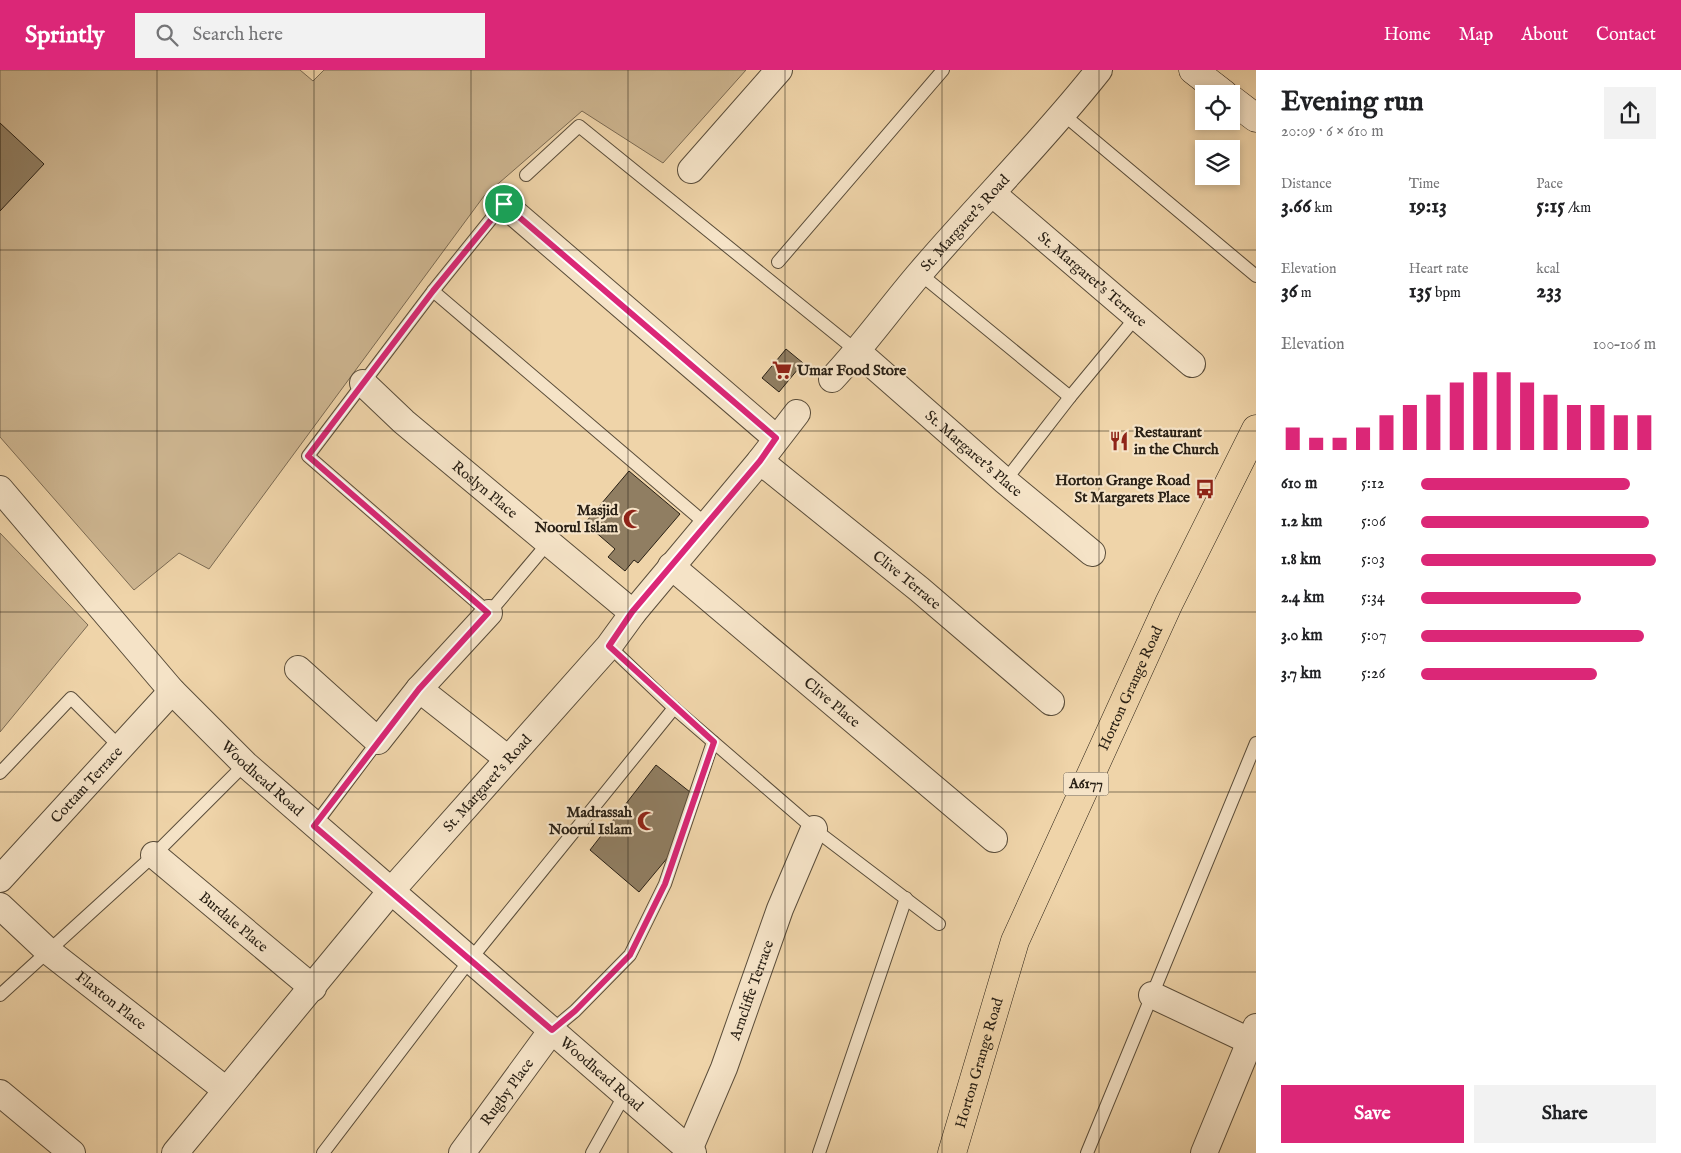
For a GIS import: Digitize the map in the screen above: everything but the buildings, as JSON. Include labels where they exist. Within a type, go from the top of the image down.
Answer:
[{"type":"main road","name":"Horton Grange Road","points":[[952,1153],[1016,941],[1168,603],[1256,429]]},
{"type":"street","points":[[691,170],[779,70]]},
{"type":"street","name":"St. Margaret's Road","points":[[832,379],[858,352],[920,273],[1064,115],[1099,70]]},
{"type":"street","points":[[1193,70],[1212,85]]},
{"type":"street","points":[[1240,106],[1256,118]]},
{"type":"street","name":"St. Margaret's Terrace","points":[[993,194],[1192,364]]},
{"type":"street","points":[[508,198],[776,438]]},
{"type":"street","name":"St. Margaret's Place","points":[[858,352],[1005,482],[1092,553]]},
{"type":"street","name":"Roslyn Place","points":[[363,383],[404,422],[548,544],[632,612]]},
{"type":"street","name":"St. Margaret's Road","points":[[175,1153],[392,891],[609,646],[632,612],[760,461],[797,413]]},
{"type":"street","name":"Clive Terrace","points":[[760,461],[920,590],[1050,702]]},
{"type":"street","name":"Woodhead Road","points":[[0,489],[172,691],[245,764],[314,826],[392,891],[691,1151]]},
{"type":"street","name":"Clive Place","points":[[672,566],[994,839]]},
{"type":"street","points":[[298,669],[378,741],[419,689],[488,613]]},
{"type":"street","points":[[419,689],[508,759]]},
{"type":"street","name":"Cottam Terrace","points":[[0,879],[119,746],[172,691]]},
{"type":"street","name":"Arncliffe Terrace","points":[[691,1151],[724,1068],[780,909],[814,829]]},
{"type":"street","name":"Burdale Place","points":[[154,855],[313,988]]},
{"type":"street","name":"Flaxton Place","points":[[0,906],[48,950],[226,1090]]},
{"type":"street","points":[[1152,995],[1254,1037],[1204,1153]]},
{"type":"street","name":"Rugby Place","points":[[462,1153],[552,1030]]},
{"type":"street","points":[[0,1093],[72,1153]]},
{"type":"lane","points":[[778,262],[943,70]]},
{"type":"lane","points":[[1064,115],[1256,276]]},
{"type":"lane","points":[[526,175],[578,126],[858,352]]},
{"type":"lane","points":[[508,198],[433,291],[308,456],[488,613],[548,544]]},
{"type":"lane","points":[[920,273],[1070,397]]},
{"type":"lane","points":[[433,291],[706,524]]},
{"type":"lane","points":[[1005,482],[1070,397],[1137,316]]},
{"type":"lane","points":[[609,646],[674,708],[814,829],[939,924]]},
{"type":"lane","points":[[0,773],[71,698],[119,746]]},
{"type":"lane","points":[[322,1153],[470,960],[674,708]]},
{"type":"lane","points":[[314,826],[378,741]]},
{"type":"lane","points":[[552,1030],[575,1011],[630,955],[665,884],[714,742]]},
{"type":"lane","points":[[1087,1153],[1256,743]]},
{"type":"lane","points":[[0,995],[154,855],[245,764]]},
{"type":"lane","points":[[819,1153],[906,898]]},
{"type":"lane","points":[[592,1153],[625,1094]]},
{"type":"shaded area","points":[[0,70],[300,70],[313,81],[324,70],[746,70],[663,163],[582,111],[484,196],[209,569],[179,553],[134,590],[0,437]]},
{"type":"shaded area","points":[[0,533],[88,625],[0,732]]},
{"type":"place","name":"Umar Food Store","points":[[782,370]]},
{"type":"place","name":"Restaurant in the Church","points":[[1119,441]]},
{"type":"place","name":"Horton Grange Road St Margarets Place","points":[[1205,489]]},
{"type":"place","name":"Masjid Noorul Islam","points":[[633,519]]},
{"type":"place","name":"Madrassah Noorul Islam","points":[[647,821]]},
{"type":"route","points":[[504,204],[776,438],[760,461],[632,612],[609,646],[674,708],[714,742],[665,884],[630,955],[575,1011],[552,1030],[314,826],[419,689],[488,613],[308,456],[433,291],[504,204]]}]
